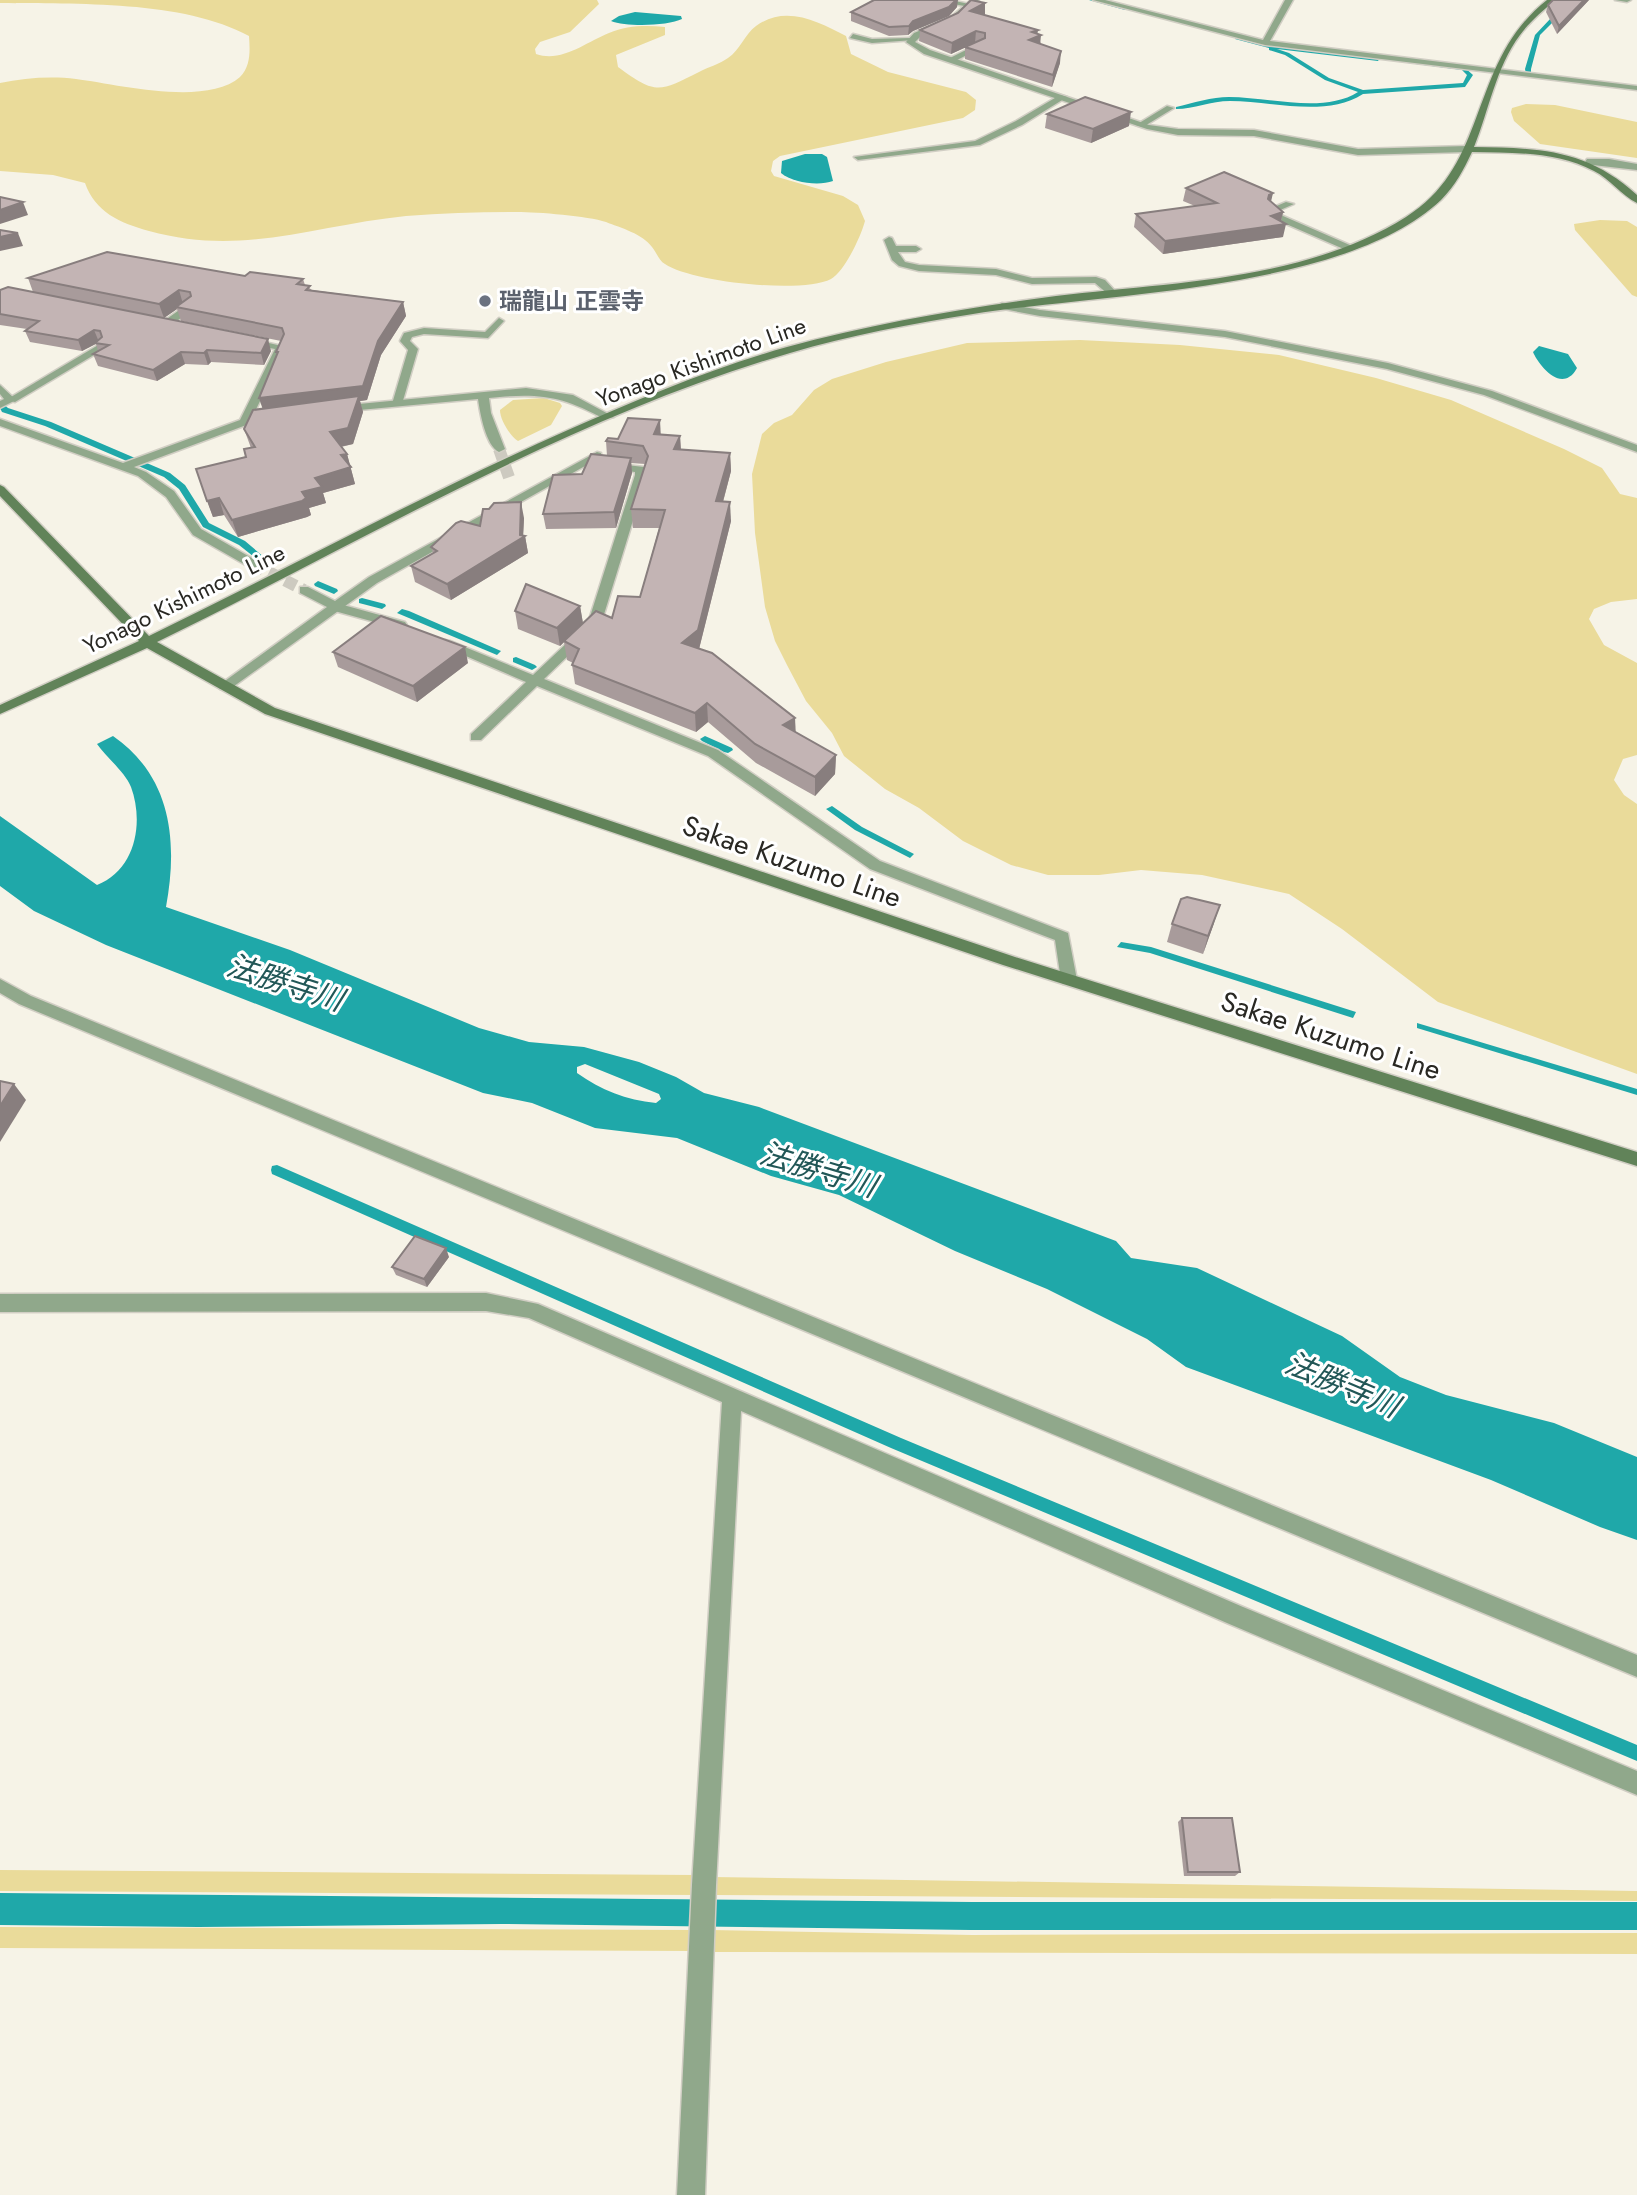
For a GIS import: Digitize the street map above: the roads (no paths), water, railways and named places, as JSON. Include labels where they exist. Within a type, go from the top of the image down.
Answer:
[{"type":"main road","name":"Yonago Kishimoto Line","points":[[0,710],[147,642],[411,508],[608,417],[721,372],[876,327],[1002,306],[1250,274],[1349,248],[1390,230],[1426,208],[1449,185],[1467,149],[1498,70],[1521,25],[1530,14],[1551,0]]},
{"type":"main road","points":[[1467,149],[1552,154],[1587,162],[1615,179],[1637,200]]},
{"type":"main road","name":"Sakae Kuzumo Line","points":[[0,489],[147,642],[270,712],[1069,980],[1637,1159]]},
{"type":"street","points":[[935,0],[973,3]]},
{"type":"street","points":[[1097,0],[1265,43],[1637,89]]},
{"type":"street","points":[[1265,43],[1289,0]]},
{"type":"street","points":[[1619,0],[1627,0]]},
{"type":"street","points":[[852,36],[876,44],[910,40],[953,20],[973,3]]},
{"type":"street","points":[[910,40],[920,49],[1140,125],[1178,132],[1254,133],[1357,152],[1467,149]]},
{"type":"street","points":[[950,60],[979,47]]},
{"type":"street","points":[[858,157],[977,143],[1019,123],[1063,97]]},
{"type":"street","points":[[1140,125],[1170,108]]},
{"type":"street","points":[[1587,162],[1609,162],[1637,167]]},
{"type":"street","points":[[1289,204],[1272,210],[1280,218],[1349,248]]},
{"type":"street","points":[[916,249],[890,245],[902,264],[919,268],[996,272],[1032,281],[1096,280],[1102,282],[1112,293]]},
{"type":"street","points":[[1002,306],[1040,313],[1225,334],[1388,366],[1488,393],[1637,449]]},
{"type":"street","points":[[165,325],[189,308]]},
{"type":"street","points":[[152,320],[178,328]]},
{"type":"street","points":[[397,404],[413,349],[405,341],[408,335],[424,331],[488,335],[499,321]]},
{"type":"street","points":[[230,338],[281,347],[245,422]]},
{"type":"street","points":[[0,388],[6,403],[100,347]]},
{"type":"street","points":[[320,410],[552,391],[569,395],[608,417]]},
{"type":"street","points":[[483,395],[485,413],[499,449]]},
{"type":"street","points":[[133,463],[257,420]]},
{"type":"street","points":[[0,422],[133,463],[142,474],[170,494],[197,532],[253,564]]},
{"type":"street","points":[[225,686],[373,580],[516,494],[597,454]]},
{"type":"street","points":[[476,737],[594,624],[641,475],[639,469],[581,463]]},
{"type":"street","points":[[304,590],[337,607],[383,618],[408,629]]},
{"type":"street","points":[[433,639],[713,753],[875,865],[1062,937],[1069,980]]},
{"type":"street","points":[[0,985],[38,1005],[1637,1666]]},
{"type":"street","points":[[0,1303],[485,1302],[531,1310],[1235,1615],[1637,1783]]},
{"type":"street","points":[[691,2195],[704,1885],[732,1398]]},
{"type":"water","points":[[635,12],[681,16],[682,19],[647,25],[611,21]]},
{"type":"water","points":[[805,154],[822,154],[827,157],[833,181],[806,183],[781,173],[782,161]]},
{"type":"water","points":[[1539,346],[1568,354],[1577,368],[1574,373],[1564,379],[1547,372],[1533,352]]},
{"type":"water","points":[[402,609],[501,651],[497,655],[397,613]]},
{"type":"water","name":"法勝寺川","points":[[113,736],[133,752],[159,791],[170,835],[170,883],[166,907],[290,950],[479,1028],[529,1042],[584,1047],[639,1062],[676,1077],[704,1093],[759,1107],[1116,1241],[1131,1258],[1197,1268],[1342,1336],[1400,1377],[1446,1395],[1554,1423],[1637,1457],[1637,1540],[1491,1480],[1186,1367],[1147,1339],[1047,1289],[955,1251],[839,1195],[771,1176],[677,1138],[595,1128],[532,1103],[483,1093],[106,945],[34,911],[0,886],[0,816],[97,885],[121,868],[134,844],[137,815],[131,787],[125,776],[97,744]],"holes":[[[585,1064],[659,1094],[661,1099],[656,1103],[624,1097],[586,1079],[577,1073],[577,1067]]]},
{"type":"water","points":[[832,806],[862,827],[914,854],[910,858],[855,830],[826,809]]},
{"type":"water","points":[[1121,942],[1151,947],[1356,1012],[1353,1018],[1150,953],[1117,947]]},
{"type":"water","points":[[1417,1023],[1637,1089],[1637,1095],[1417,1028]]},
{"type":"water","points":[[0,1893],[972,1902],[1637,1902],[1637,1930],[971,1930],[501,1924],[198,1927],[0,1925]]},
{"type":"waterway","points":[[1091,0],[1125,8]]},
{"type":"waterway","points":[[1543,75],[1528,73],[1528,69],[1538,35],[1553,19]]},
{"type":"waterway","points":[[1237,38],[1272,47]]},
{"type":"waterway","points":[[1272,47],[1378,59]]},
{"type":"waterway","points":[[1272,47],[1271,49],[1287,54],[1327,79],[1362,92]]},
{"type":"waterway","points":[[1362,92],[1465,85],[1470,75],[1464,69],[1410,62]]},
{"type":"waterway","points":[[1178,108],[1227,99],[1298,104],[1336,103],[1351,99],[1362,92]]},
{"type":"waterway","points":[[0,403],[5,410],[48,424],[167,475],[182,487],[206,525],[242,543],[261,558]]},
{"type":"waterway","points":[[318,584],[334,591]]},
{"type":"waterway","points":[[362,601],[382,606]]},
{"type":"waterway","points":[[516,660],[532,667]]},
{"type":"waterway","points":[[705,739],[728,750]]},
{"type":"waterway","points":[[277,1170],[896,1443],[1637,1753]]},
{"type":"tunnel","points":[[499,449],[511,483]]},
{"type":"tunnel","points":[[253,564],[304,590]]},
{"type":"place","name":"瑞龍山 正雲寺","points":[[485,301]]}]
